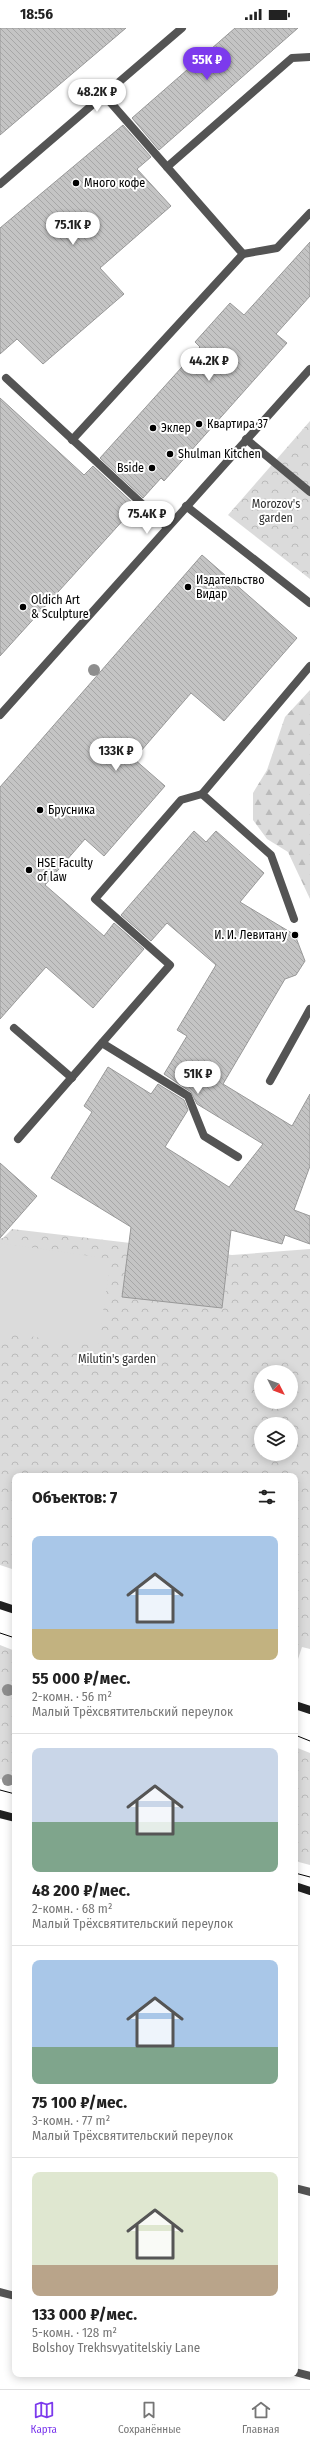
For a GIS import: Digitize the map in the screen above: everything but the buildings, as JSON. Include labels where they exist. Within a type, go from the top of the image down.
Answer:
[{"type":"main road","points":[[0,1605],[12,1609]]},
{"type":"main road","points":[[298,1707],[310,1710]]},
{"type":"main road","points":[[0,1814],[12,1817]]},
{"type":"main road","points":[[298,1887],[310,1891]]},
{"type":"street","points":[[0,184],[182,28]]},
{"type":"street","points":[[167,167],[292,58],[310,57]]},
{"type":"street","points":[[104,95],[243,254]]},
{"type":"street","points":[[72,440],[243,254],[278,248],[310,213]]},
{"type":"street","points":[[0,715],[310,369]]},
{"type":"street","points":[[6,378],[167,527]]},
{"type":"street","points":[[246,439],[310,492]]},
{"type":"street","points":[[186,506],[310,603]]},
{"type":"street","points":[[18,1139],[170,965],[95,899],[181,800],[202,794],[310,666]]},
{"type":"street","points":[[202,794],[271,854],[294,919]]},
{"type":"street","points":[[270,1081],[310,1009]]},
{"type":"street","points":[[14,1028],[72,1078]]},
{"type":"street","points":[[102,1043],[188,1096],[204,1136],[238,1157]]},
{"type":"street","points":[[298,2189],[310,2192]]},
{"type":"street","points":[[0,2292],[12,2295]]},
{"type":"street","points":[[298,2373],[310,2376]]},
{"type":"green space","name":"Morozov's garden","points":[[310,421],[310,579],[228,515]]},
{"type":"green space","points":[[310,690],[310,899],[288,852],[267,839],[253,820],[253,793],[267,770],[285,717]]},
{"type":"green space","name":"Milutin's garden","points":[[12,1229],[232,1255],[310,1249],[310,1649],[302,1647],[298,1659],[298,1473],[12,1473],[12,1569],[0,1565],[0,1238],[3,1238]]},
{"type":"green space","points":[[0,1243],[111,1259],[98,1346],[0,1332]]},
{"type":"green space","points":[[0,1645],[12,1650],[12,1782],[0,1779]]},
{"type":"green space","points":[[298,1748],[310,1753],[310,1865],[298,1862]]},
{"type":"tram line","points":[[0,1633],[12,1637]]},
{"type":"tram line","points":[[298,1736],[310,1741]]},
{"type":"tram line","points":[[0,1790],[12,1793]]},
{"type":"tram line","points":[[298,1874],[310,1877]]},
{"type":"place","name":"Много кофе","points":[[76,183]]},
{"type":"place","name":"Квартира 37","points":[[199,424]]},
{"type":"place","name":"Эклер","points":[[153,428]]},
{"type":"place","name":"Shulman Kitchen","points":[[170,454]]},
{"type":"place","name":"Bside","points":[[152,468]]},
{"type":"place","name":"Издательство Видар","points":[[188,587]]},
{"type":"place","name":"Oldich Art & Sculpture","points":[[23,607]]},
{"type":"place","name":"Брусника","points":[[40,810]]},
{"type":"place","name":"HSE Faculty of law","points":[[29,870]]},
{"type":"place","name":"И. И. Левитану","points":[[295,935]]}]
